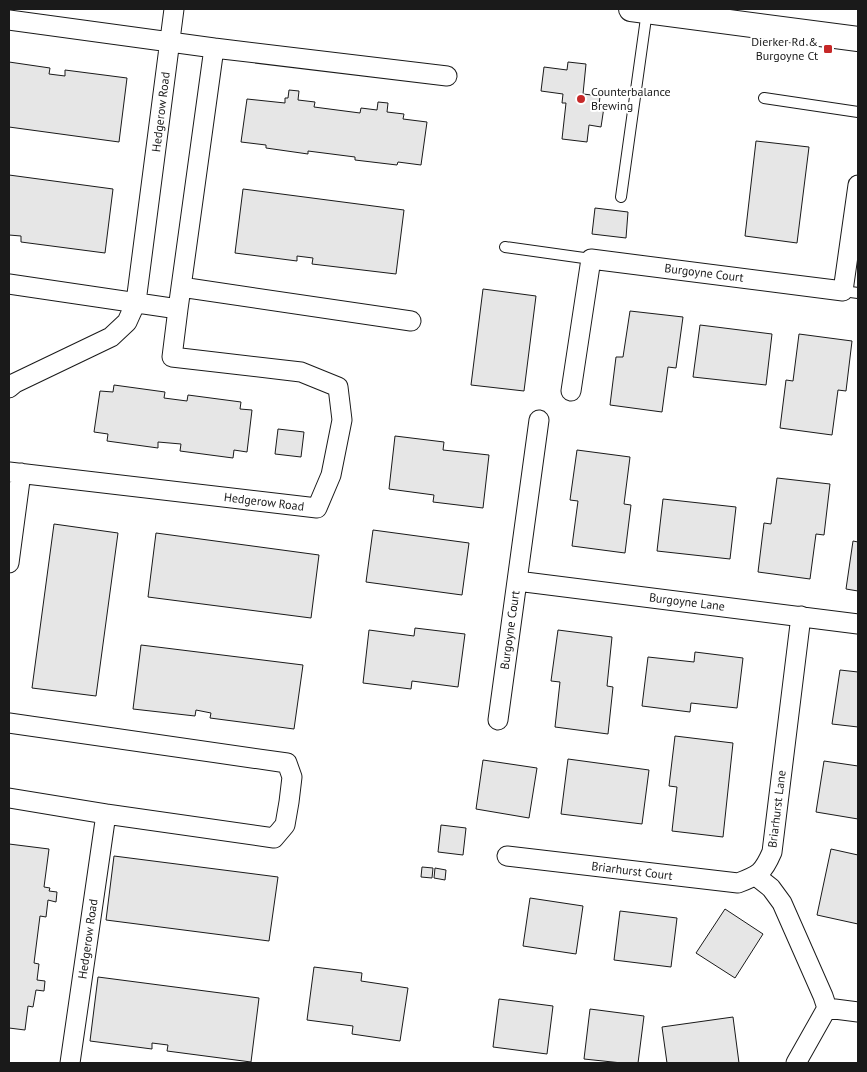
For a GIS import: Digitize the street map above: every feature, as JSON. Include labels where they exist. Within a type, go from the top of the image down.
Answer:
[{"type":"street","name":"Hedgerow Road","points":[[9,388],[15,383],[111,337],[127,322],[136,302],[174,9]]},
{"type":"street","points":[[639,10],[858,39]]},
{"type":"street","points":[[9,20],[214,48],[447,76]]},
{"type":"street","name":"Hedgerow Road","points":[[9,563],[15,473],[317,508],[331,475],[342,420],[338,387],[300,372],[172,356],[214,48]]},
{"type":"street","name":"Burgoyne Court","points":[[591,259],[851,292],[858,184]]},
{"type":"street","points":[[571,392],[591,259]]},
{"type":"street","points":[[9,284],[178,309]]},
{"type":"street","points":[[181,287],[411,321]]},
{"type":"street","name":"Burgoyne Court","points":[[498,720],[539,420]]},
{"type":"street","name":"Burgoyne Lane","points":[[517,582],[858,624]]},
{"type":"street","name":"Briarhurst Lane","points":[[756,876],[766,866],[772,852],[800,616]]},
{"type":"street","points":[[9,723],[287,762],[292,776],[285,825],[274,838],[9,798]]},
{"type":"street","name":"Hedgerow Road","points":[[70,1063],[106,814]]},
{"type":"street","name":"Briarhurst Court","points":[[507,856],[738,883],[756,876]]},
{"type":"street","points":[[756,876],[771,888],[782,903],[823,996],[826,1008],[796,1063]]},
{"type":"street","points":[[826,1008],[858,1012]]},
{"type":"lane","points":[[621,197],[639,10]]},
{"type":"lane","points":[[764,98],[858,112]]},
{"type":"lane","points":[[505,247],[591,259]]},
{"type":"building","points":[[9,62],[50,68],[49,74],[65,76],[65,70],[127,78],[119,142],[9,127]]},
{"type":"building","name":"Counterbalance Brewing","points":[[568,62],[586,64],[583,94],[600,96],[599,106],[604,107],[601,127],[589,125],[587,142],[562,139],[566,103],[562,103],[563,94],[541,91],[544,67],[567,70]]},
{"type":"building","points":[[289,90],[299,91],[298,100],[315,102],[314,107],[360,113],[361,108],[377,110],[378,102],[388,103],[387,112],[404,114],[403,119],[427,122],[421,165],[398,162],[397,165],[355,160],[355,157],[308,151],[308,154],[241,142],[247,99],[285,103]]},
{"type":"building","points":[[756,141],[809,147],[797,243],[745,236]]},
{"type":"building","points":[[9,175],[113,189],[105,253],[21,242],[21,236],[9,235]]},
{"type":"building","points":[[243,189],[404,210],[396,274],[312,264],[313,258],[297,256],[297,261],[235,253]]},
{"type":"building","points":[[595,208],[628,212],[626,238],[592,234]]},
{"type":"building","points":[[483,289],[536,296],[524,391],[471,385]]},
{"type":"building","points":[[630,311],[683,317],[676,368],[668,367],[662,412],[610,405],[616,357],[623,357]]},
{"type":"building","points":[[700,325],[772,334],[766,385],[693,377]]},
{"type":"building","points":[[799,334],[852,341],[846,391],[838,390],[832,435],[780,428],[786,380],[793,381]]},
{"type":"building","points":[[114,385],[165,392],[164,398],[187,401],[188,395],[241,402],[240,409],[252,410],[247,452],[234,450],[233,458],[180,451],[181,444],[158,442],[158,448],[107,441],[108,434],[94,432],[100,391],[113,392]]},
{"type":"building","points":[[278,429],[304,432],[301,457],[275,454]]},
{"type":"building","points":[[395,436],[444,442],[443,450],[489,455],[483,508],[433,502],[434,495],[389,489]]},
{"type":"building","points":[[577,450],[630,457],[624,504],[631,505],[625,553],[572,546],[578,501],[570,500]]},
{"type":"building","points":[[777,478],[830,484],[824,535],[816,534],[810,579],[758,572],[764,523],[771,524]]},
{"type":"building","points":[[663,499],[736,507],[730,559],[657,551]]},
{"type":"building","points":[[54,524],[118,533],[96,696],[32,688]]},
{"type":"building","points":[[373,530],[469,543],[462,595],[366,582]]},
{"type":"building","points":[[156,533],[319,555],[311,618],[148,597]]},
{"type":"building","points":[[853,541],[858,542],[858,591],[846,589]]},
{"type":"building","points":[[415,628],[465,634],[458,687],[412,681],[411,689],[363,683],[369,630],[414,636]]},
{"type":"building","points":[[558,630],[612,637],[607,686],[613,687],[608,734],[555,727],[560,682],[551,681]]},
{"type":"building","points":[[141,645],[303,665],[294,729],[210,718],[211,713],[196,710],[195,716],[133,709]]},
{"type":"building","points":[[695,652],[743,658],[737,708],[691,703],[690,712],[642,706],[648,657],[694,662]]},
{"type":"building","points":[[840,670],[858,672],[858,727],[832,724]]},
{"type":"building","points":[[675,736],[733,743],[723,837],[672,831],[677,787],[669,786]]},
{"type":"building","points":[[568,759],[649,770],[642,824],[561,814]]},
{"type":"building","points":[[483,760],[537,768],[529,818],[476,809]]},
{"type":"building","points":[[824,761],[858,766],[858,819],[816,812]]},
{"type":"building","points":[[441,825],[466,828],[463,855],[438,852]]},
{"type":"building","points":[[9,844],[49,849],[44,887],[50,888],[49,891],[57,892],[56,902],[48,900],[46,917],[40,916],[34,963],[39,964],[37,980],[45,981],[44,991],[36,990],[33,1007],[28,1006],[25,1030],[9,1028]]},
{"type":"building","points":[[831,849],[858,855],[858,924],[817,915]]},
{"type":"building","points":[[114,856],[278,877],[269,941],[106,920]]},
{"type":"building","points":[[422,867],[433,868],[432,878],[421,877]]},
{"type":"building","points":[[435,868],[446,870],[445,880],[434,878]]},
{"type":"building","points":[[530,898],[583,906],[576,954],[523,946]]},
{"type":"building","points":[[725,909],[763,934],[735,978],[696,953]]},
{"type":"building","points":[[620,911],[677,918],[671,967],[614,960]]},
{"type":"building","points":[[314,967],[362,973],[361,981],[408,988],[400,1041],[352,1034],[353,1026],[307,1020]]},
{"type":"building","points":[[98,977],[259,998],[251,1062],[167,1051],[168,1045],[152,1043],[152,1049],[90,1041]]},
{"type":"building","points":[[499,999],[553,1006],[547,1054],[493,1047]]},
{"type":"building","points":[[590,1009],[644,1016],[638,1063],[584,1059]]},
{"type":"building","points":[[733,1017],[739,1063],[667,1063],[662,1027]]},
{"type":"place","name":"Dierker Rd & Burgoyne Ct","points":[[828,49]]},
{"type":"place","name":"Counterbalance Brewing","points":[[581,99]]}]
